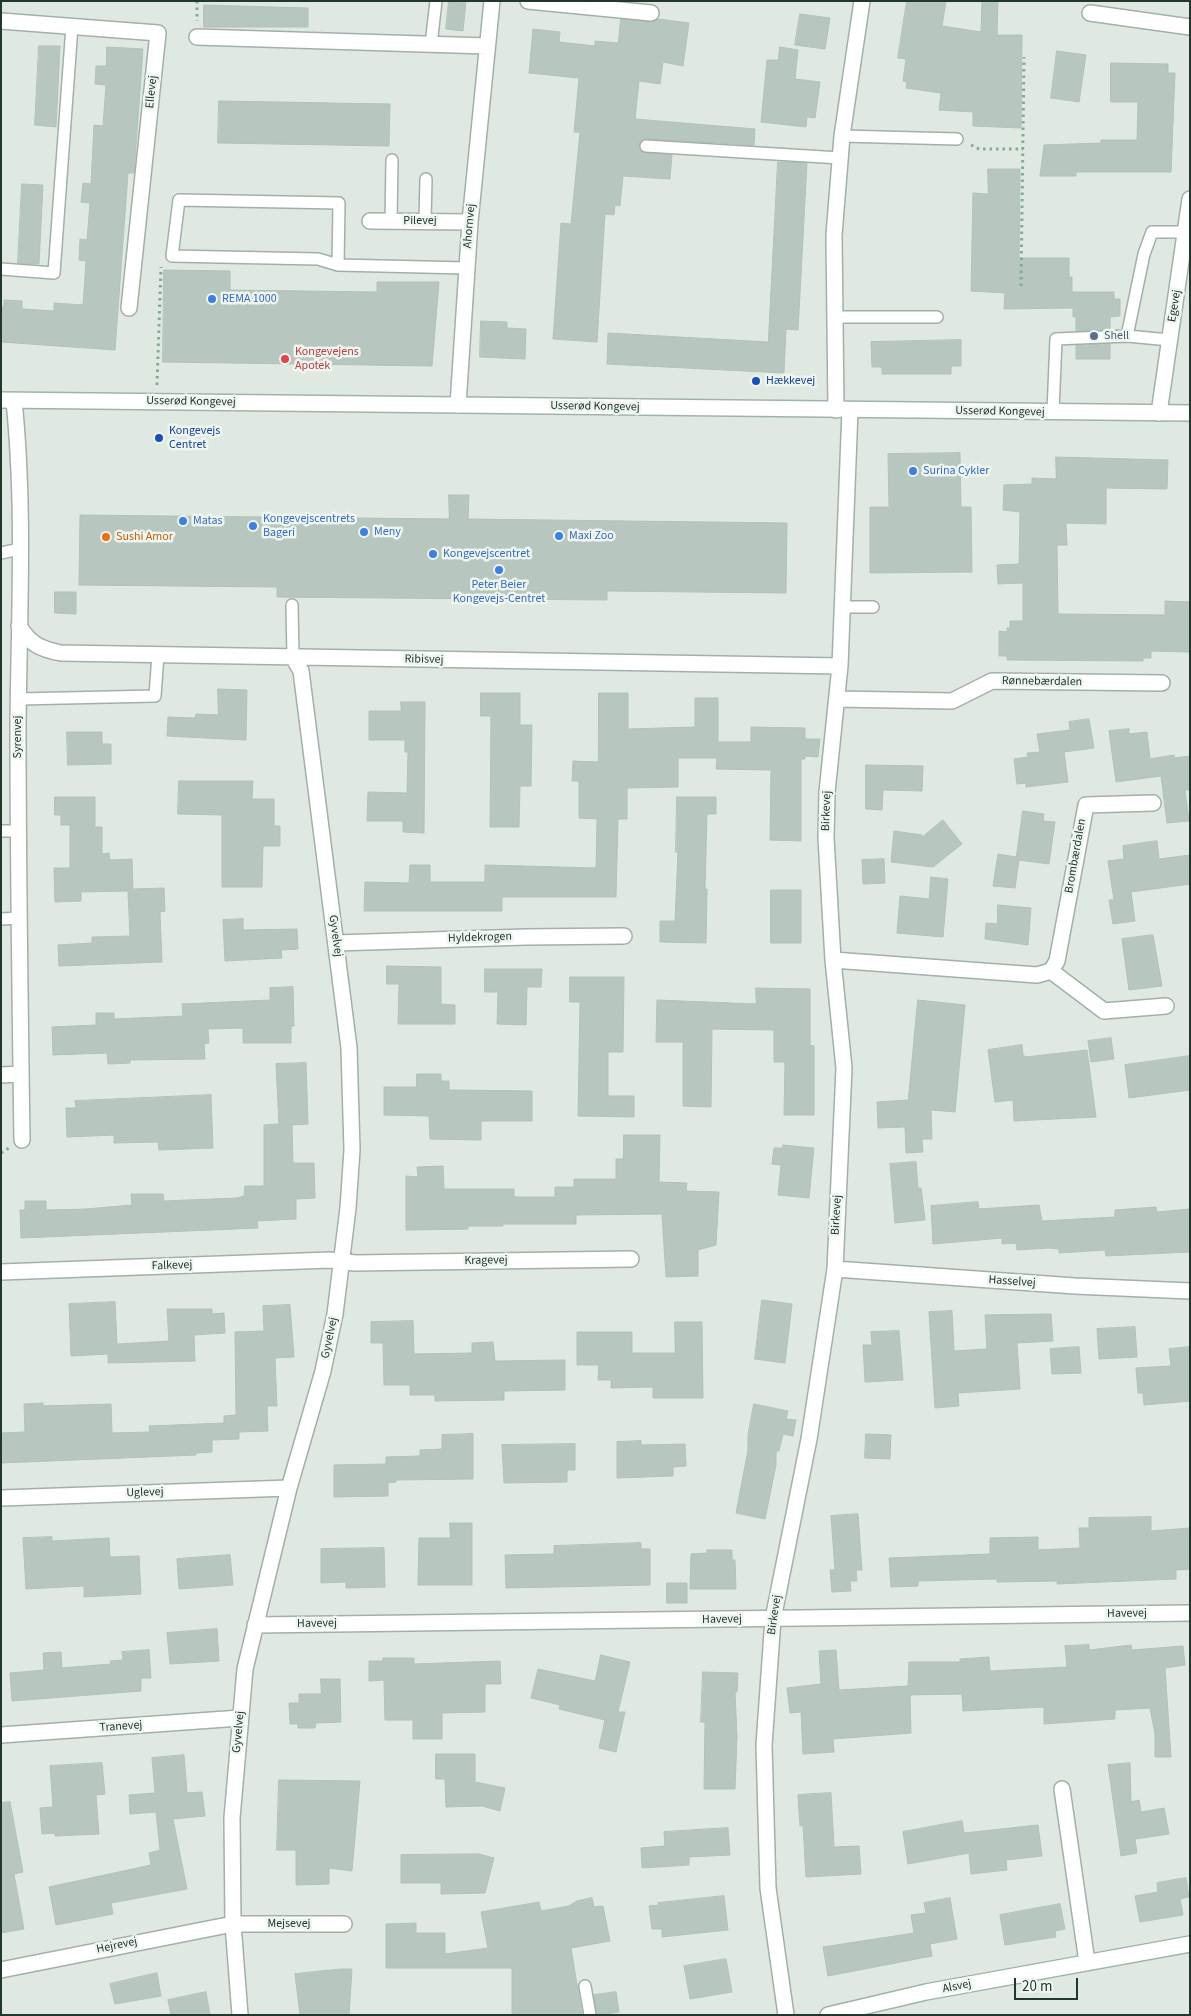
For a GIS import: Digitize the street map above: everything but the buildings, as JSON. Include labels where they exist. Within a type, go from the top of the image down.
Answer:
[{"type":"street","name":"Ahornvej","points":[[458,405],[466,268],[492,1]]},
{"type":"street","points":[[528,1],[651,13]]},
{"type":"street","points":[[843,410],[835,317],[834,235],[842,136],[862,1]]},
{"type":"street","points":[[1090,12],[1190,27]]},
{"type":"street","name":"Ellevej","points":[[1,21],[158,33],[129,308]]},
{"type":"street","points":[[197,37],[487,46]]},
{"type":"street","name":"Egevej","points":[[1159,413],[1190,199]]},
{"type":"street","name":"Pilevej","points":[[370,221],[470,222]]},
{"type":"street","name":"Usserød Kongevej","points":[[8,401],[1190,413]]},
{"type":"street","name":"Syrenvej","points":[[8,401],[18,440],[20,549],[18,831],[22,1140]]},
{"type":"street","name":"Birkevej","points":[[786,2015],[768,1888],[764,1745],[773,1619],[810,1439],[834,1269],[844,1068],[833,960],[826,838],[827,792],[840,666],[843,607],[843,410]]},
{"type":"street","name":"Ribisvej","points":[[19,626],[29,641],[42,650],[61,653],[840,666]]},
{"type":"street","name":"Gyvelvej","points":[[240,2015],[233,1924],[232,1818],[245,1669],[288,1488],[323,1371],[335,1314],[348,1208],[352,1112],[350,1048],[301,670],[293,658]]},
{"type":"street","name":"Rønnebærdalen","points":[[837,699],[952,701],[992,681],[1162,683]]},
{"type":"street","name":"Brombærdalen","points":[[1050,971],[1057,961],[1086,806],[1153,804]]},
{"type":"street","name":"Hyldekrogen","points":[[336,943],[624,936]]},
{"type":"street","points":[[833,960],[1037,975],[1050,971],[1104,1011],[1166,1006]]},
{"type":"street","points":[[1,1075],[21,1074]]},
{"type":"street","name":"Kragevej","points":[[342,1262],[631,1259]]},
{"type":"street","name":"Falkevej","points":[[1,1272],[342,1262]]},
{"type":"street","name":"Hasselvej","points":[[834,1269],[1075,1286],[1190,1291]]},
{"type":"street","name":"Uglevej","points":[[1,1498],[288,1488]]},
{"type":"street","name":"Havevej","points":[[255,1625],[1190,1612]]},
{"type":"street","name":"Tranevej","points":[[1,1735],[240,1718]]},
{"type":"street","points":[[1062,1789],[1088,1962]]},
{"type":"street","name":"Mejsevej","points":[[233,1924],[344,1924]]},
{"type":"street","name":"Hejrevej","points":[[1,1970],[233,1924]]},
{"type":"street","name":"Alsvej","points":[[828,2015],[926,1992],[1190,1944]]},
{"type":"lane","points":[[431,45],[436,1]]},
{"type":"lane","points":[[1,270],[54,274],[72,26]]},
{"type":"lane","points":[[842,136],[956,140]]},
{"type":"lane","points":[[646,146],[840,158]]},
{"type":"lane","points":[[391,221],[392,160]]},
{"type":"lane","points":[[425,222],[426,179]]},
{"type":"lane","points":[[338,266],[339,203],[179,200],[172,256],[318,259],[338,266],[466,268]]},
{"type":"lane","points":[[1127,336],[1144,254],[1152,232],[1185,232]]},
{"type":"lane","points":[[835,317],[937,317]]},
{"type":"lane","points":[[1053,412],[1056,339],[1127,336],[1170,340]]},
{"type":"lane","points":[[1,553],[20,549]]},
{"type":"lane","points":[[292,605],[293,658]]},
{"type":"lane","points":[[843,607],[873,607]]},
{"type":"lane","points":[[19,699],[155,696],[158,655]]},
{"type":"lane","points":[[1,831],[18,831]]},
{"type":"lane","points":[[1,918],[19,918]]},
{"type":"lane","points":[[585,1986],[590,2015]]},
{"type":"path","points":[[1021,286],[1024,56]]},
{"type":"path","points":[[956,140],[979,149],[1023,149]]},
{"type":"path","points":[[156,402],[160,268],[172,256]]},
{"type":"place","name":"REMA 1000","points":[[212,299]]},
{"type":"place","name":"Shell","points":[[1094,336]]},
{"type":"place","name":"Kongevejens Apotek","points":[[285,359]]},
{"type":"place","name":"Hækkevej","points":[[756,381]]},
{"type":"place","name":"Kongevejs Centret","points":[[159,438]]},
{"type":"place","name":"Surina Cykler","points":[[913,471]]},
{"type":"place","name":"Matas","points":[[183,521]]},
{"type":"place","name":"Kongevejscentrets Bageri","points":[[253,526]]},
{"type":"place","name":"Meny","points":[[364,532]]},
{"type":"place","name":"Maxi Zoo","points":[[559,536]]},
{"type":"place","name":"Sushi Amor","points":[[106,537]]},
{"type":"place","name":"Kongevejscentret","points":[[433,554]]},
{"type":"place","name":"Peter Beier Kongevejs-Centret","points":[[499,570]]}]
